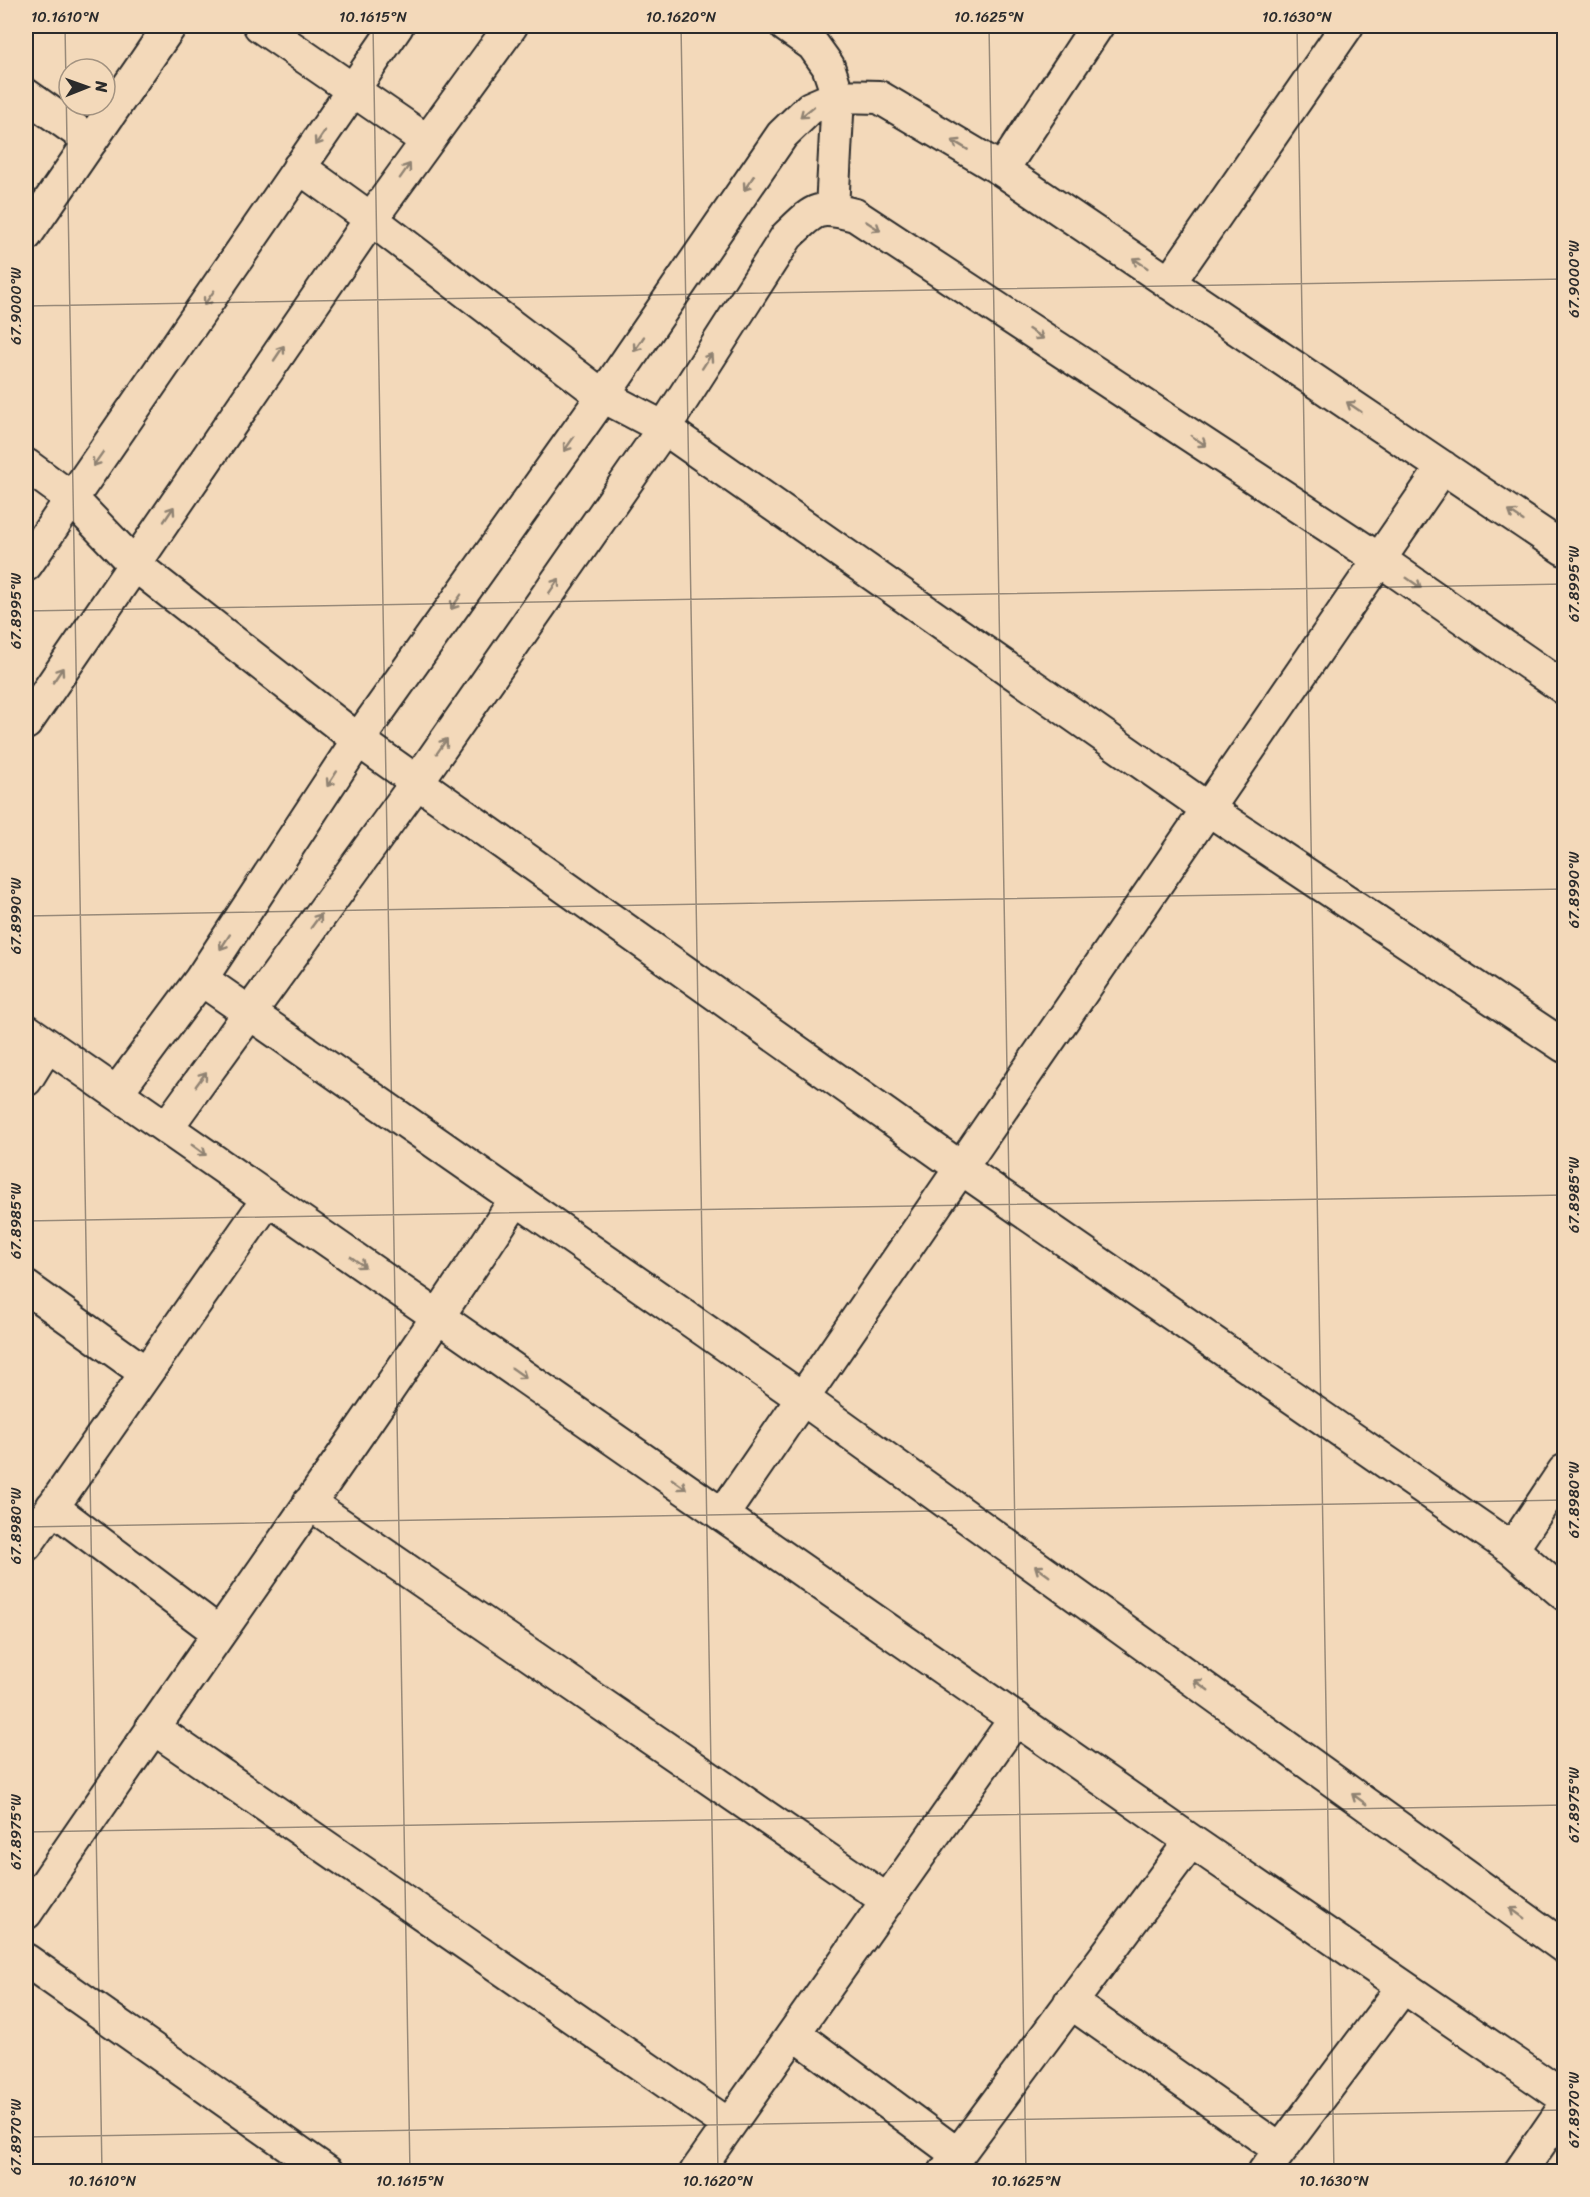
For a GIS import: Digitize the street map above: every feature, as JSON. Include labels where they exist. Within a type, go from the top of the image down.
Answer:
[{"type":"street","points":[[26,236],[170,26]]},
{"type":"street","points":[[260,26],[426,141]]},
{"type":"street","points":[[26,565],[397,26]]},
{"type":"street","points":[[26,723],[371,219],[511,26]]},
{"type":"street","points":[[786,26],[813,45],[828,66],[838,96],[832,209]]},
{"type":"street","points":[[1002,171],[1097,26]]},
{"type":"street","points":[[1169,283],[1347,26]]},
{"type":"street","points":[[26,95],[91,141]]},
{"type":"street","points":[[117,1092],[201,979],[358,740],[603,396],[783,135],[810,108],[838,96],[879,97],[1002,171],[1564,549]]},
{"type":"street","points":[[299,168],[371,219],[603,396],[664,428],[1208,809],[1564,1046]]},
{"type":"street","points":[[167,1127],[417,782],[664,428],[787,236],[812,212],[832,209],[855,214],[1380,560],[1564,688]]},
{"type":"street","points":[[26,465],[71,498],[134,564],[358,740],[961,1168],[1512,1550],[1564,1594]]},
{"type":"street","points":[[723,1514],[1443,467]]},
{"type":"street","points":[[201,979],[802,1398],[1564,1947]]},
{"type":"street","points":[[26,1080],[36,1038],[117,1092],[268,1200],[1191,1841],[1564,2097]]},
{"type":"street","points":[[26,1913],[152,1727],[438,1318],[516,1199]]},
{"type":"street","points":[[26,1545],[268,1200]]},
{"type":"street","points":[[26,1287],[146,1372]]},
{"type":"street","points":[[1512,1550],[1564,1471]]},
{"type":"street","points":[[309,1503],[888,1901]]},
{"type":"street","points":[[52,1507],[218,1632]]},
{"type":"street","points":[[696,2172],[1017,1718]]},
{"type":"street","points":[[152,1727],[729,2125]]},
{"type":"street","points":[[795,2034],[951,2163],[1191,1841]]},
{"type":"street","points":[[26,1960],[327,2172]]},
{"type":"street","points":[[1070,2001],[1271,2160],[1402,1987]]},
{"type":"street","points":[[1520,2172],[1564,2108]]}]
